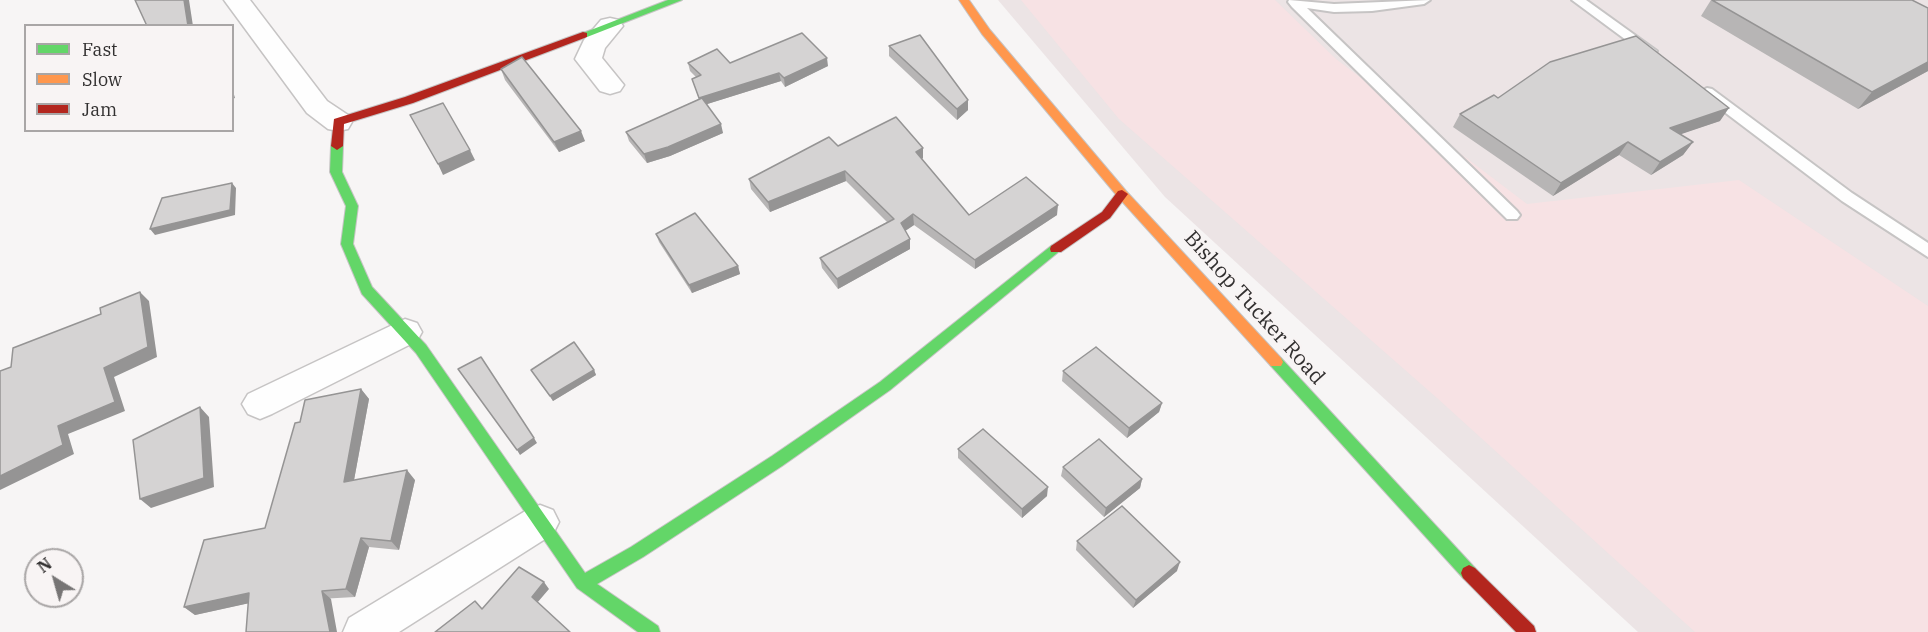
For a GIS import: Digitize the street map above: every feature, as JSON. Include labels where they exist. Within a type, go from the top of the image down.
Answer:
[{"type":"street","points":[[237,0],[317,107],[338,122]]},
{"type":"street","points":[[338,122],[409,100],[677,0]]},
{"type":"street","name":"Bishop Tucker Road","points":[[964,0],[986,32],[1122,194],[1483,588],[1528,632]]},
{"type":"street","points":[[610,26],[593,46],[588,59],[610,85]]},
{"type":"street","points":[[338,122],[336,172],[352,206],[347,244],[367,290],[440,376],[583,583],[652,632]]},
{"type":"street","points":[[583,583],[637,552],[885,386],[1055,249],[1106,215],[1122,194]]},
{"type":"street","points":[[261,404],[405,332]]},
{"type":"street","points":[[363,632],[540,522]]},
{"type":"lane","points":[[1294,2],[1344,8],[1424,0]]},
{"type":"lane","points":[[1578,0],[1664,61]]},
{"type":"lane","points":[[1294,2],[1512,215]]},
{"type":"lane","points":[[1693,82],[1847,197],[1928,250]]},
{"type":"shaded area","points":[[998,0],[1928,0],[1928,632],[1638,632],[1165,197]]},
{"type":"shaded area","points":[[1021,0],[1275,0],[1336,59],[1527,204],[1739,180],[1928,306],[1928,632],[1695,632],[1437,398],[1119,119]]},
{"type":"building","points":[[135,0],[184,0],[188,24],[146,24]]},
{"type":"building","points":[[1712,0],[1912,0],[1928,8],[1928,62],[1872,92]]},
{"type":"building","points":[[802,33],[827,58],[784,78],[779,73],[699,98],[692,79],[701,75],[688,63],[717,49],[730,63]]},
{"type":"building","points":[[920,35],[968,100],[957,109],[889,46]]},
{"type":"building","points":[[1636,36],[1729,108],[1670,128],[1693,142],[1660,162],[1628,142],[1561,183],[1460,114],[1494,95],[1498,98],[1550,62]]},
{"type":"building","points":[[522,57],[581,131],[554,142],[501,69]]},
{"type":"building","points":[[702,98],[721,124],[668,147],[644,154],[626,132]]},
{"type":"building","points":[[443,103],[470,150],[438,164],[410,115]]},
{"type":"building","points":[[896,117],[923,148],[916,152],[969,215],[1026,177],[1058,205],[975,260],[913,214],[901,223],[910,239],[837,279],[820,258],[894,219],[845,171],[768,202],[749,179],[829,137],[838,146]]},
{"type":"building","points":[[232,183],[230,210],[150,229],[162,198]]},
{"type":"building","points":[[695,213],[738,266],[689,285],[656,234]]},
{"type":"building","points":[[140,292],[148,347],[104,368],[115,402],[58,426],[63,445],[0,476],[0,371],[11,367],[13,348],[101,314],[100,308]]},
{"type":"building","points":[[574,342],[594,370],[550,396],[531,370]]},
{"type":"building","points":[[1096,347],[1162,403],[1129,428],[1063,371]]},
{"type":"building","points":[[481,357],[534,438],[517,450],[458,369]]},
{"type":"building","points":[[361,389],[344,482],[407,470],[391,541],[361,538],[346,589],[322,591],[330,632],[246,632],[249,593],[184,607],[204,540],[265,528],[295,423],[300,422],[305,400]]},
{"type":"building","points":[[200,407],[204,478],[140,499],[133,440]]},
{"type":"building","points":[[983,429],[1048,487],[1022,509],[958,449]]},
{"type":"building","points":[[1099,439],[1142,479],[1106,508],[1063,467]]},
{"type":"building","points":[[1122,506],[1180,562],[1136,600],[1077,541]]},
{"type":"building","points":[[519,567],[544,582],[532,597],[570,632],[435,632],[475,601],[482,609]]},
{"type":"traffic: fast","points":[[583,35],[677,0]]},
{"type":"traffic: fast","points":[[337,146],[336,172],[352,206],[347,244],[367,290],[421,349],[583,583],[652,632]]},
{"type":"traffic: fast","points":[[583,583],[637,552],[777,461],[885,386],[1056,249]]},
{"type":"traffic: fast","points":[[1276,362],[1469,573]]},
{"type":"traffic: slow","points":[[964,0],[986,32],[1122,194],[1276,362]]},
{"type":"traffic: jam","points":[[337,146],[338,122],[409,100],[583,35]]},
{"type":"traffic: jam","points":[[1056,249],[1106,215],[1122,194]]},
{"type":"traffic: jam","points":[[1469,573],[1528,632]]}]
